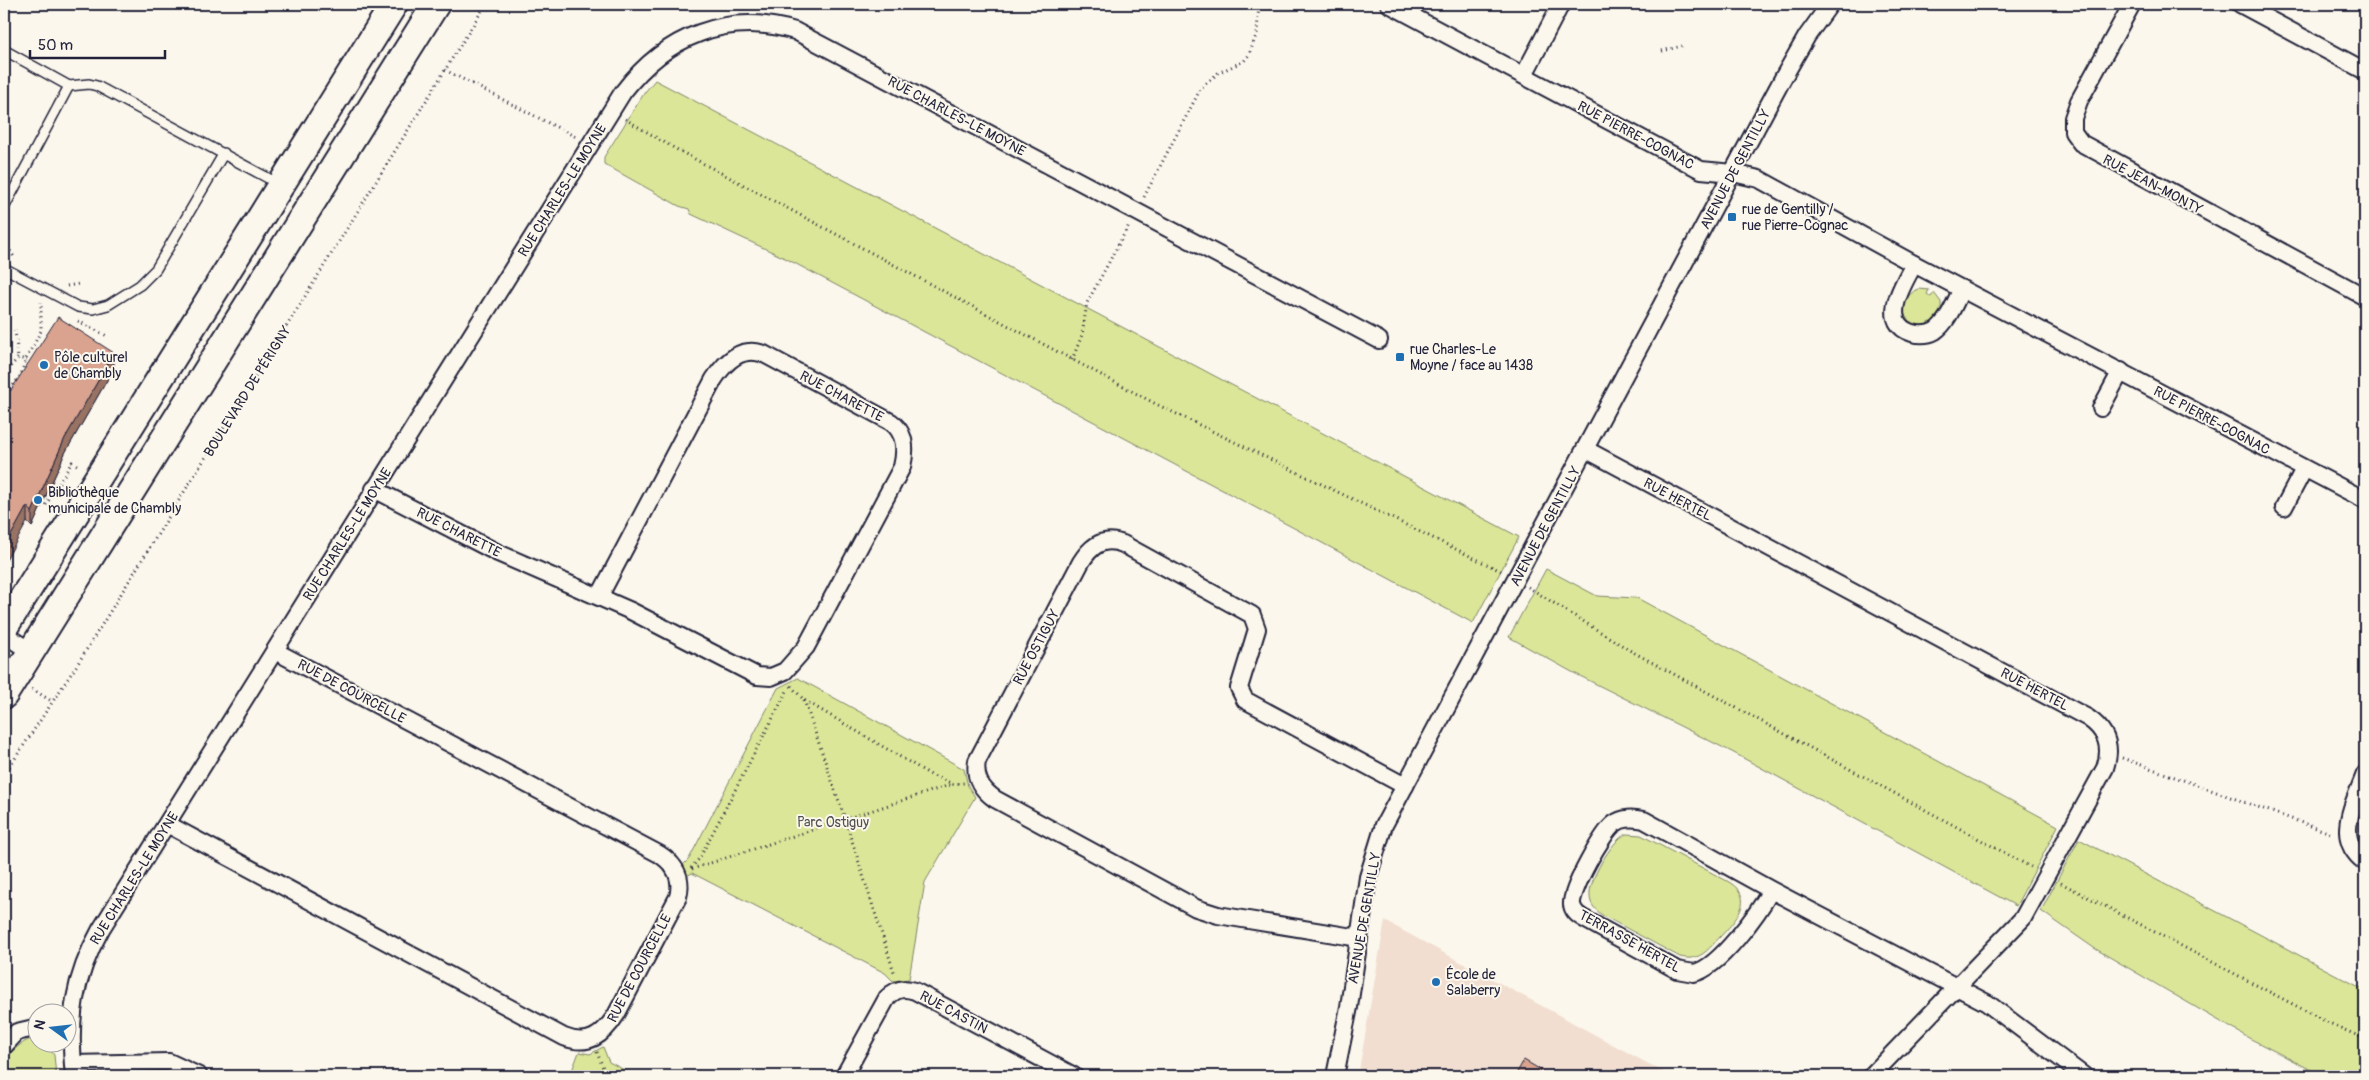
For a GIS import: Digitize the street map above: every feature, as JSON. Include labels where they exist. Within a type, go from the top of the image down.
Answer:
[{"type":"main road","points":[[4,628],[394,4]]},
{"type":"main road","points":[[4,695],[436,4]]},
{"type":"street","name":"RUE PIERRE-COGNAC","points":[[1390,4],[1701,170],[1733,173],[1759,179],[1914,264],[2365,500]]},
{"type":"street","points":[[1524,75],[1561,4]]},
{"type":"street","name":"AVENUE DE GENTILLY","points":[[1335,1076],[1349,1007],[1373,856],[1384,825],[1796,55],[1830,4]]},
{"type":"street","name":"RUE JEAN-MONTY","points":[[2132,4],[2079,102],[2072,124],[2076,138],[2089,149],[2365,297]]},
{"type":"street","points":[[2240,4],[2365,71]]},
{"type":"street","name":"RUE CHARLES-LE MOYNE","points":[[73,1002],[76,987],[88,954],[374,489],[632,80],[654,59],[674,44],[708,30],[736,23],[774,25],[808,36],[1379,340]]},
{"type":"street","points":[[1914,264],[1896,297],[1895,306],[1897,320],[1910,332],[1929,334],[1940,327],[1962,288]]},
{"type":"street","name":"RUE CHARETTE","points":[[374,489],[498,553],[631,611],[749,673],[764,677],[779,675],[792,666],[806,647],[902,466],[905,450],[903,437],[891,422],[764,354],[752,351],[739,354],[721,369],[714,379],[599,597]]},
{"type":"street","points":[[2101,408],[2121,371]]},
{"type":"street","name":"RUE HERTEL","points":[[1585,450],[2088,718],[2101,729],[2109,749],[2104,768],[2029,908],[2015,927],[1870,1076]]},
{"type":"street","points":[[2284,507],[2304,469]]},
{"type":"street","name":"RUE OSTIGUY","points":[[1359,938],[1218,914],[1196,908],[995,799],[984,790],[979,782],[976,773],[977,760],[1081,562],[1095,544],[1112,540],[1149,558],[1252,615],[1257,629],[1239,688],[1246,700],[1405,786]]},
{"type":"street","points":[[4,634],[31,652]]},
{"type":"street","name":"RUE DE COURCELLE","points":[[275,651],[660,854],[682,872],[680,890],[674,904],[616,1015],[603,1033],[593,1040]]},
{"type":"street","points":[[2365,774],[2352,812],[2347,834],[2352,850],[2365,862]]},
{"type":"street","name":"TERRASSE HERTEL","points":[[1770,890],[1752,921],[1712,963],[1694,973],[1677,970],[1579,916],[1572,904],[1577,886],[1608,829],[1620,820],[1629,818],[1649,823],[1770,890],[1987,1003],[2084,1076]]},
{"type":"street","points":[[167,824],[564,1037],[582,1042],[593,1040]]},
{"type":"street","points":[[844,1076],[886,998],[899,989]]},
{"type":"street","name":"RUE CASTIN","points":[[899,989],[914,991],[1074,1076]]},
{"type":"street","points":[[4,1046],[17,1032],[28,1029]]},
{"type":"street","name":"RUE CHARLES-LE MOYNE","points":[[72,1052],[74,1070]]},
{"type":"street","points":[[74,1070],[170,1062],[199,1076]]},
{"type":"lane","points":[[4,50],[69,86],[89,84],[97,86],[281,184]]},
{"type":"lane","points":[[4,208],[69,86]]},
{"type":"lane","points":[[4,268],[78,307],[93,309],[108,305],[140,285],[156,269],[224,153]]},
{"type":"path","name":"BOULEVARD DE PÉRIGNY","points":[[4,775],[52,702],[486,4]]},
{"type":"path","points":[[1142,201],[1201,88],[1212,78],[1244,61],[1249,55],[1257,33],[1259,4]]},
{"type":"path","points":[[1581,4],[1590,8]]},
{"type":"path","points":[[1662,51],[1682,46]]},
{"type":"path","points":[[446,70],[574,136]]},
{"type":"path","points":[[627,121],[1072,360],[1245,449],[1500,571]]},
{"type":"path","points":[[1072,360],[1082,335],[1086,303],[1130,223]]},
{"type":"path","points":[[6,237],[8,250],[18,260]]},
{"type":"path","points":[[4,397],[21,375],[26,359],[41,331],[41,302]]},
{"type":"path","points":[[4,374],[18,358],[15,330]]},
{"type":"path","points":[[98,332],[106,336]]},
{"type":"path","points":[[18,358],[31,362]]},
{"type":"path","points":[[54,509],[44,503],[72,462],[80,467]]},
{"type":"path","points":[[1532,589],[1648,661],[2035,868]]},
{"type":"path","points":[[682,872],[699,859],[790,684],[796,694],[804,700],[932,776],[953,784]]},
{"type":"path","points":[[29,687],[52,702]]},
{"type":"path","points":[[804,700],[845,819],[899,989]]},
{"type":"path","points":[[2118,757],[2333,834]]},
{"type":"path","points":[[682,872],[953,784],[967,783]]},
{"type":"path","points":[[2057,880],[2328,1022],[2365,1039]]},
{"type":"path","points":[[593,1040],[606,1076]]},
{"type":"shaded area","name":"École de Salaberry","points":[[1385,921],[1671,1076],[1358,1076]]},
{"type":"green space","points":[[655,80],[1519,537],[1473,623],[785,258],[691,214],[689,209],[679,206],[604,164],[604,157],[645,92]]},
{"type":"green space","points":[[1919,289],[1929,290],[1927,294],[1931,297],[1934,293],[1941,302],[1941,313],[1932,325],[1917,325],[1910,322],[1905,316],[1904,307],[1906,300],[1911,293]]},
{"type":"green space","points":[[1546,569],[1597,596],[1637,598],[2058,826],[2016,906],[1732,752],[1572,672],[1509,637]]},
{"type":"green space","name":"Parc Ostiguy","points":[[798,678],[964,769],[968,786],[975,797],[925,882],[909,979],[893,981],[885,973],[692,873],[687,876],[683,865],[689,859],[778,688]]},
{"type":"green space","points":[[1626,834],[1641,835],[1729,882],[1742,896],[1741,910],[1737,917],[1703,954],[1692,958],[1680,957],[1602,915],[1592,905],[1590,889],[1597,871],[1614,844]]},
{"type":"green space","points":[[2079,839],[2365,990],[2365,1076],[2323,1076],[2247,1037],[2094,948],[2041,911]]},
{"type":"green space","points":[[27,1041],[28,1052],[52,1052],[56,1076],[4,1076],[4,1064],[9,1055]]},
{"type":"green space","points":[[603,1047],[609,1062],[636,1076],[570,1076],[579,1052],[590,1054]]},
{"type":"building","name":"Pôle culturel de Chambly","points":[[58,317],[114,353],[65,438],[32,512],[27,506],[4,548],[4,399]]},
{"type":"building","points":[[1524,1060],[1551,1076],[1515,1076]]},
{"type":"place","name":"rue de Gentilly / rue Pierre-Cognac","points":[[1732,217]]},
{"type":"place","name":"rue Charles-Le Moyne / face au 1438","points":[[1400,357]]},
{"type":"place","name":"Pôle culturel de Chambly","points":[[44,365]]},
{"type":"place","name":"Bibliothèque municipale de Chambly","points":[[38,500]]},
{"type":"place","name":"École de Salaberry","points":[[1436,982]]}]
